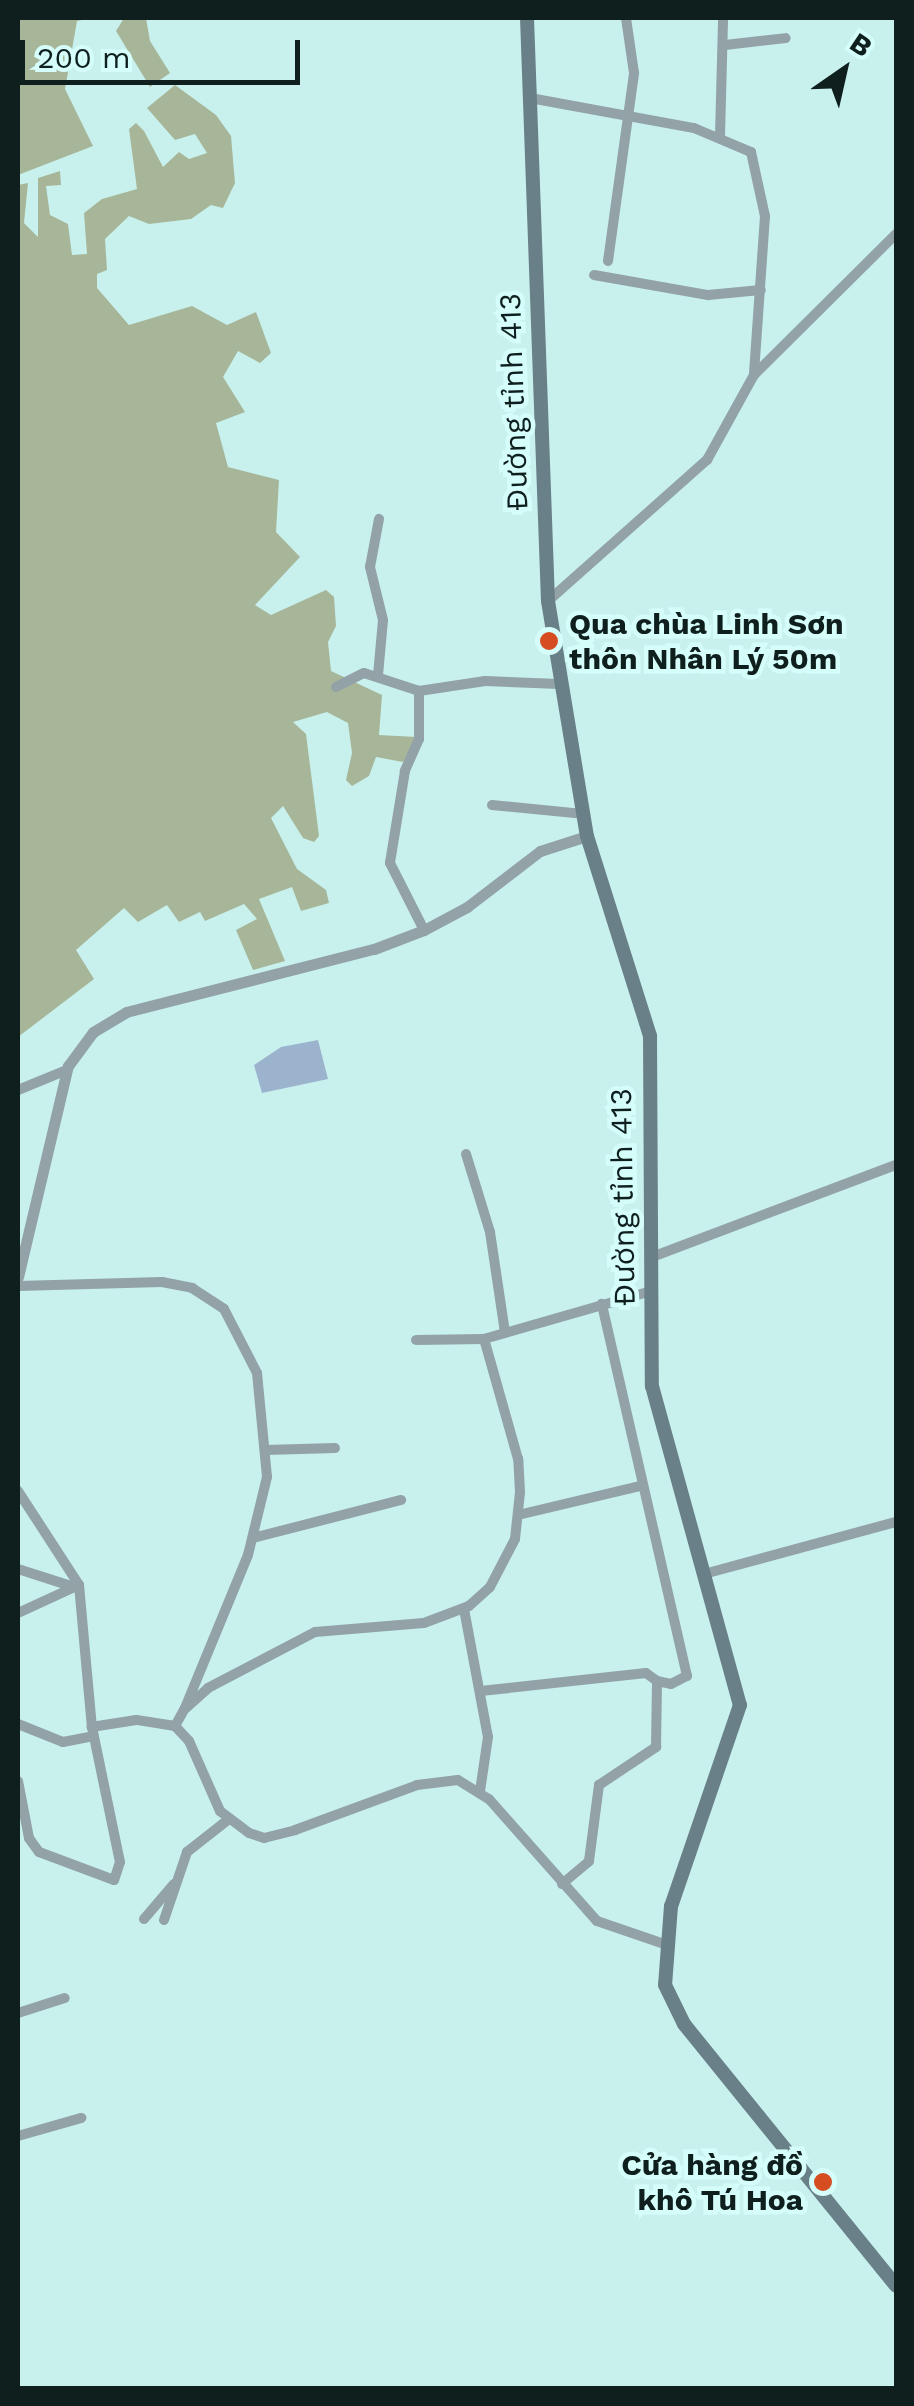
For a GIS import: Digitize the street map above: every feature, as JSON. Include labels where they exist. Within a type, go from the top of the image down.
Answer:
[{"type":"main road","name":"Đường tỉnh 413","points":[[527,18],[548,601],[559,684],[588,836],[650,1036],[652,1386],[740,1705],[727,1754],[683,1862],[664,1944],[665,1985],[684,2024],[896,2286]]},
{"type":"street","points":[[608,261],[634,73],[626,18]]},
{"type":"street","points":[[720,136],[724,18]]},
{"type":"street","points":[[725,45],[786,38]]},
{"type":"street","points":[[530,98],[628,112],[720,136],[751,152],[761,176],[761,290],[754,375]]},
{"type":"street","points":[[548,601],[707,460],[754,375],[896,234]]},
{"type":"street","points":[[594,275],[708,295],[761,290]]},
{"type":"street","points":[[757,334],[782,345]]},
{"type":"street","points":[[378,676],[384,620],[370,567],[379,519]]},
{"type":"street","points":[[336,687],[354,674],[378,676],[419,691],[485,681],[559,684]]},
{"type":"street","points":[[419,691],[420,739],[405,771],[390,863],[424,930]]},
{"type":"street","points":[[492,806],[583,814]]},
{"type":"street","points":[[18,1277],[68,1070],[93,1032],[126,1012],[374,949],[424,930],[467,908],[540,851],[588,836]]},
{"type":"street","points":[[18,1090],[68,1070]]},
{"type":"street","points":[[466,1154],[490,1232],[506,1332]]},
{"type":"street","points":[[652,1257],[896,1165]]},
{"type":"street","points":[[18,1286],[162,1282],[208,1295],[250,1352],[265,1450],[253,1538],[175,1726]]},
{"type":"street","points":[[416,1340],[484,1338],[651,1292]]},
{"type":"street","points":[[480,1691],[646,1673],[657,1681],[672,1684],[687,1676],[640,1486],[602,1304]]},
{"type":"street","points":[[185,1708],[208,1688],[315,1632],[415,1625],[464,1608],[500,1574],[518,1515],[518,1458],[484,1338]]},
{"type":"street","points":[[265,1450],[335,1448]]},
{"type":"street","points":[[518,1515],[640,1486]]},
{"type":"street","points":[[18,1490],[75,1586],[93,1732],[120,1862],[114,1880],[38,1852],[29,1838],[18,1781]]},
{"type":"street","points":[[253,1538],[401,1500]]},
{"type":"street","points":[[704,1574],[896,1522]]},
{"type":"street","points":[[18,1568],[75,1586]]},
{"type":"street","points":[[18,1613],[75,1586]]},
{"type":"street","points":[[464,1608],[488,1737],[480,1791]]},
{"type":"street","points":[[562,1884],[589,1862],[600,1785],[656,1747],[657,1681]]},
{"type":"street","points":[[18,1724],[63,1742],[136,1720],[175,1726]]},
{"type":"street","points":[[175,1726],[229,1819],[264,1838],[442,1778],[480,1791],[597,1921],[664,1944]]},
{"type":"street","points":[[164,1920],[174,1884],[195,1841],[229,1819]]},
{"type":"street","points":[[144,1919],[174,1884]]},
{"type":"street","points":[[18,2014],[65,1998]]},
{"type":"street","points":[[18,2136],[81,2118]]},
{"type":"green space","points":[[18,18],[92,18],[77,21],[65,89],[93,146],[18,175]]},
{"type":"green space","points":[[124,18],[146,18],[150,41],[170,73],[150,87],[116,31]]},
{"type":"green space","points":[[175,85],[216,115],[231,136],[235,183],[223,208],[211,205],[191,219],[149,224],[129,216],[105,239],[107,270],[97,274],[97,288],[129,325],[192,306],[227,325],[256,312],[271,353],[260,363],[238,351],[223,377],[245,412],[216,423],[228,467],[279,480],[276,532],[300,557],[255,605],[271,615],[326,590],[334,597],[336,626],[328,642],[331,671],[382,695],[379,735],[416,737],[417,745],[403,762],[376,757],[369,776],[352,786],[346,780],[352,753],[348,723],[327,712],[293,722],[306,734],[319,836],[314,842],[303,838],[283,806],[271,818],[297,869],[326,890],[329,903],[301,911],[292,887],[259,899],[285,961],[253,970],[236,930],[257,919],[244,904],[205,921],[200,912],[179,922],[167,905],[138,922],[124,908],[76,950],[94,979],[18,1037],[18,185],[28,183],[24,223],[38,237],[38,178],[60,171],[61,185],[46,186],[50,215],[68,224],[72,255],[87,254],[84,213],[102,199],[137,189],[129,129],[136,123],[163,167],[179,152],[189,159],[207,153],[195,134],[175,140],[147,108]]},
{"type":"water","points":[[318,1040],[328,1079],[262,1093],[254,1065],[281,1047]]},
{"type":"place","name":"Qua chùa Linh Sơn thôn Nhân Lý 50m","points":[[549,641]]},
{"type":"place","name":"Cửa hàng đồ khô Tú Hoa","points":[[823,2182]]}]
